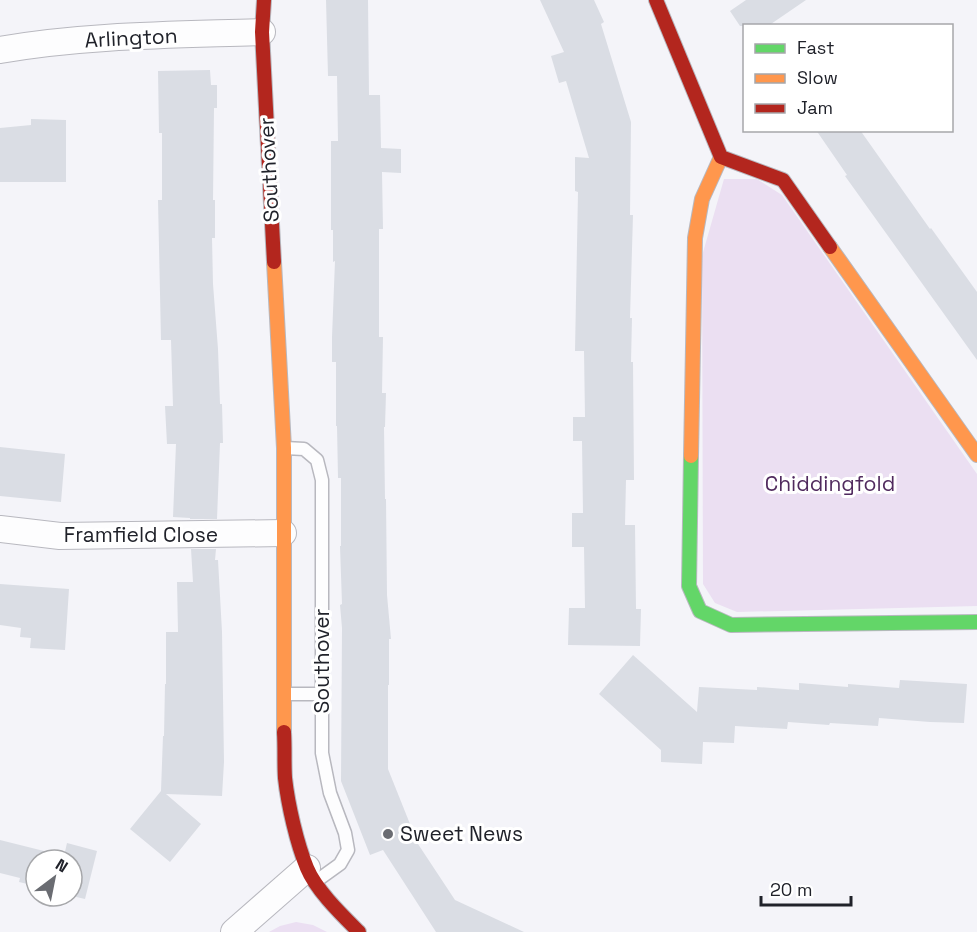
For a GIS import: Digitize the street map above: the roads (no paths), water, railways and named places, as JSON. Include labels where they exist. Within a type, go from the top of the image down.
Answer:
[{"type":"street","name":"Southover","points":[[264,0],[262,32],[284,448],[285,777],[293,824],[311,875],[343,916],[359,932]]},
{"type":"street","points":[[656,0],[722,157],[783,180],[977,455]]},
{"type":"street","name":"Arlington","points":[[0,50],[29,45],[119,37],[262,32]]},
{"type":"street","points":[[722,157],[702,199],[695,238],[689,586],[700,611],[731,625],[977,622]]},
{"type":"street","name":"Framfield Close","points":[[0,529],[60,536],[283,533]]},
{"type":"street","name":"Southover","points":[[234,932],[311,875]]},
{"type":"lane","name":"Southover","points":[[284,448],[304,449],[317,460],[322,480],[322,753],[330,793],[345,833],[348,850],[340,864],[311,875]]},
{"type":"lane","points":[[284,694],[322,694]]},
{"type":"place","name":"Sweet News","points":[[388,834]]},
{"type":"park label","name":"Chiddingfold","points":[[830,484]]}]
